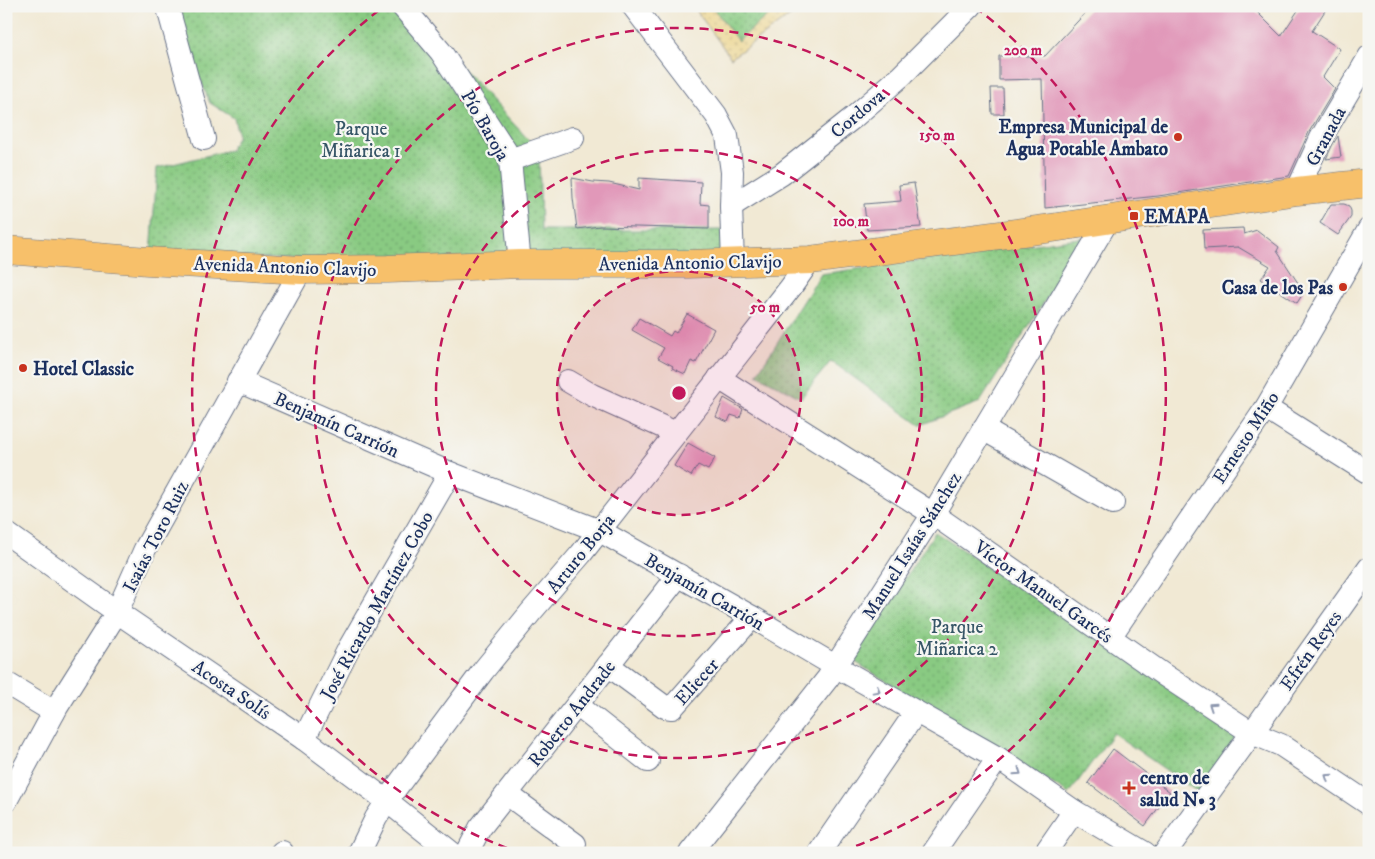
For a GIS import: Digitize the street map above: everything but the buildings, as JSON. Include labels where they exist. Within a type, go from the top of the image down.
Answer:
[{"type":"main road","name":"Avenida Antonio Clavijo","points":[[6,250],[301,270],[520,264],[733,263],[810,260],[1108,220],[1297,190],[1369,183]]},
{"type":"street","points":[[171,6],[170,12],[204,139]]},
{"type":"street","name":"Pío Baroja","points":[[402,6],[441,52],[501,143],[510,160],[520,264]]},
{"type":"street","points":[[633,6],[716,115],[727,136],[732,172],[733,263]]},
{"type":"street","name":"Cordova","points":[[731,206],[782,174],[854,117],[901,76],[971,6]]},
{"type":"street","name":"Granada","points":[[1297,190],[1321,138],[1369,57]]},
{"type":"street","points":[[510,160],[573,138]]},
{"type":"street","name":"Manuel Isaías Sánchez","points":[[690,853],[828,678],[932,514],[1108,220]]},
{"type":"street","name":"Ernesto Miño","points":[[1110,637],[1266,408],[1369,229]]},
{"type":"street","name":"Arturo Borja","points":[[359,853],[376,818],[387,801],[483,671],[581,554],[810,260]]},
{"type":"street","name":"Isaías Toro Ruiz","points":[[6,800],[54,712],[118,612],[145,549],[301,270]]},
{"type":"street","name":"Víctor Manuel Garcés","points":[[718,378],[932,514],[1252,733],[1281,745],[1369,804]]},
{"type":"street","name":"Benjamín Carrión","points":[[238,381],[450,473],[600,530],[998,758],[1074,811],[1145,853]]},
{"type":"street","points":[[568,381],[592,395],[676,432]]},
{"type":"street","points":[[1266,408],[1369,473]]},
{"type":"street","points":[[983,429],[1113,503]]},
{"type":"street","name":"José Ricardo Martínez Cobo","points":[[304,738],[349,648],[450,473]]},
{"type":"street","name":"Acosta Solís","points":[[6,532],[118,612],[304,738],[452,853]]},
{"type":"street","name":"Efrén Reyes","points":[[1165,853],[1369,568]]},
{"type":"street","name":"Roberto Andrade","points":[[467,853],[480,828],[679,576]]},
{"type":"street","name":"Eliecer","points":[[608,665],[665,707],[672,708],[752,617]]},
{"type":"street","points":[[6,683],[54,712]]},
{"type":"street","points":[[577,705],[648,761]]},
{"type":"street","points":[[819,853],[916,712]]},
{"type":"street","points":[[933,853],[998,758]]},
{"type":"street","points":[[507,794],[575,844]]},
{"type":"street","points":[[1045,853],[1074,811]]},
{"type":"sand","points":[[693,6],[804,6],[731,58]]},
{"type":"green space","name":"Parque Miñarica 1","points":[[175,6],[404,6],[539,151],[541,230],[726,230],[726,257],[437,264],[151,255],[157,168],[230,150],[238,136],[234,118],[210,103],[171,10]]},
{"type":"green space","points":[[712,6],[778,6],[738,41]]},
{"type":"green space","points":[[1086,237],[980,402],[920,425],[831,361],[801,398],[757,374],[821,274]]},
{"type":"green space","name":"Parque Miñarica 2","points":[[935,532],[1239,731],[1199,793],[1113,733],[1069,794],[852,660]]},
{"type":"place","name":"Empresa Municipal de Agua Potable Ambato","points":[[1178,137]]},
{"type":"place","name":"EMAPA","points":[[1134,216]]},
{"type":"place","name":"Casa de los Pas","points":[[1343,287]]},
{"type":"place","name":"Hotel Classic","points":[[23,368]]},
{"type":"place","name":"centro de salud N• 3","points":[[1129,788]]}]
